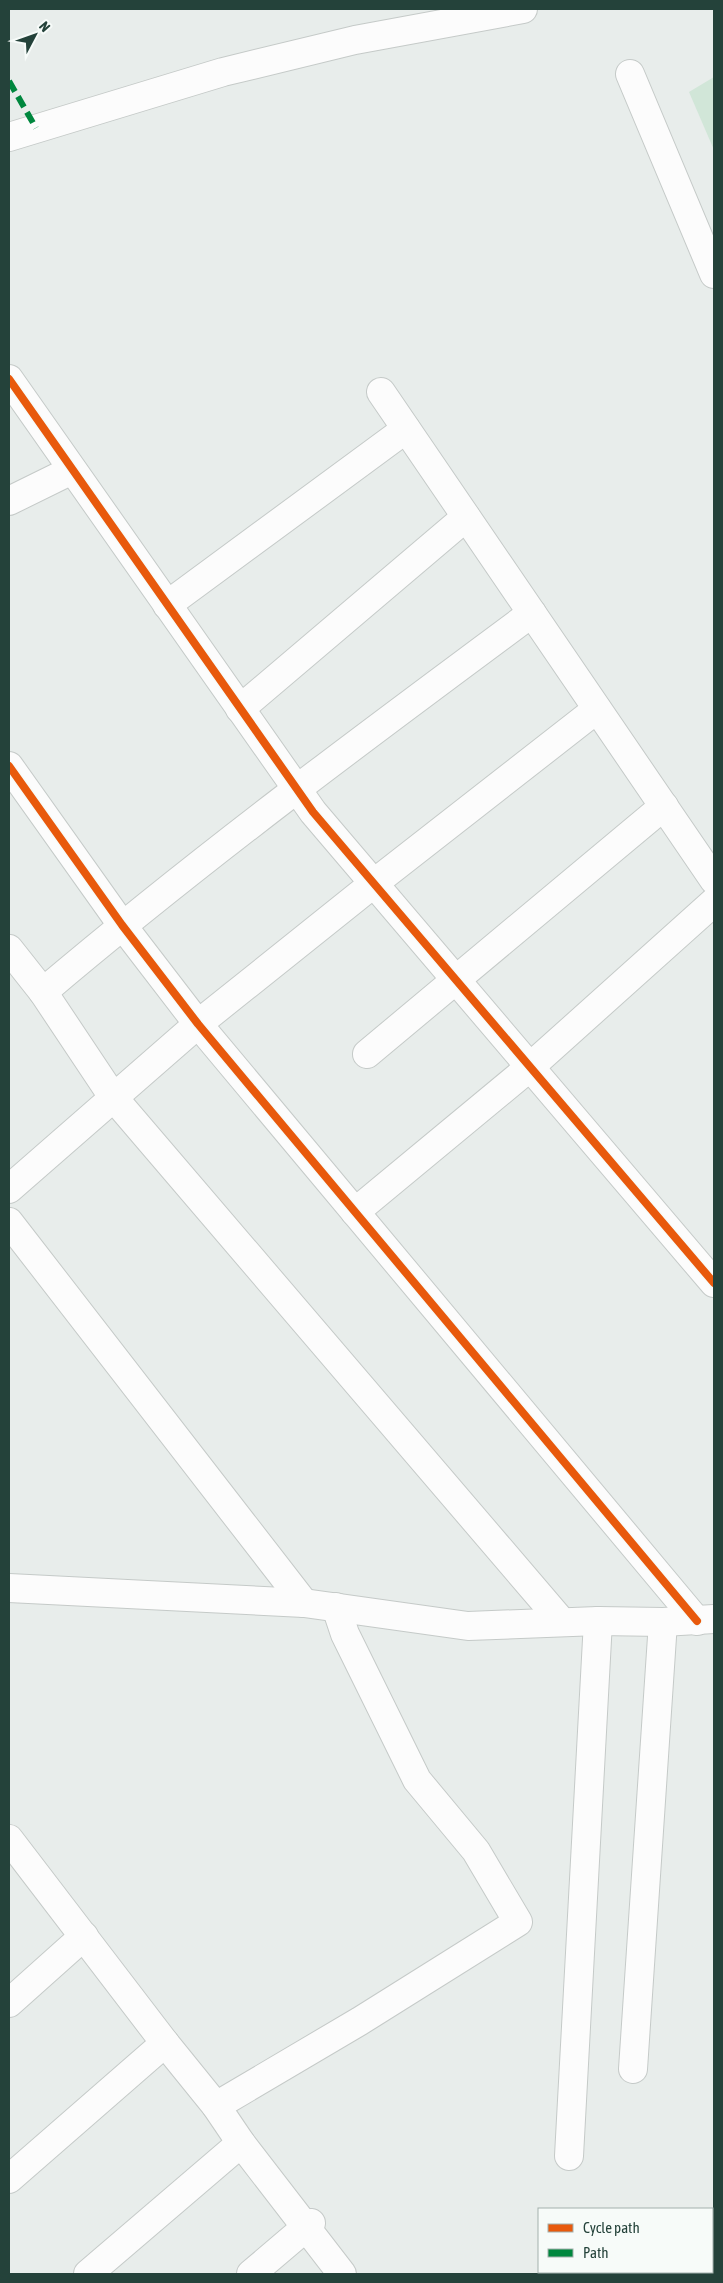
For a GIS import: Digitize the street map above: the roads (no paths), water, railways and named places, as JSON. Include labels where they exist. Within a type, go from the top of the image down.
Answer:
[{"type":"street","points":[[9,137],[223,72],[326,46],[523,9]]},
{"type":"street","points":[[630,74],[714,274]]},
{"type":"street","points":[[9,379],[313,812],[714,1283]]},
{"type":"street","points":[[380,392],[714,880]]},
{"type":"street","points":[[167,605],[406,429]]},
{"type":"street","points":[[9,502],[72,470]]},
{"type":"street","points":[[240,709],[466,516]]},
{"type":"street","points":[[42,992],[122,925],[296,788],[532,614]]},
{"type":"street","points":[[9,1189],[198,1024],[597,709]]},
{"type":"street","points":[[9,766],[122,925],[198,1024],[355,1212],[705,1620]]},
{"type":"street","points":[[366,1054],[664,806]]},
{"type":"street","points":[[355,1212],[530,1068],[714,902]]},
{"type":"street","points":[[9,949],[42,992],[114,1097],[562,1622]]},
{"type":"street","points":[[9,1222],[304,1603]]},
{"type":"street","points":[[9,1588],[304,1603],[468,1626],[598,1621],[664,1622],[705,1620]]},
{"type":"street","points":[[216,2106],[360,2022],[518,1922],[476,1851],[417,1780],[344,1634],[336,1607]]},
{"type":"street","points":[[569,2156],[598,1621]]},
{"type":"street","points":[[632,2069],[664,1622]]},
{"type":"street","points":[[9,1839],[165,2043],[216,2106],[241,2143],[308,2225],[342,2274]]},
{"type":"street","points":[[9,2003],[84,1936]]},
{"type":"street","points":[[9,2179],[165,2043]]},
{"type":"street","points":[[88,2274],[241,2143]]},
{"type":"street","points":[[251,2274],[308,2225]]}]
